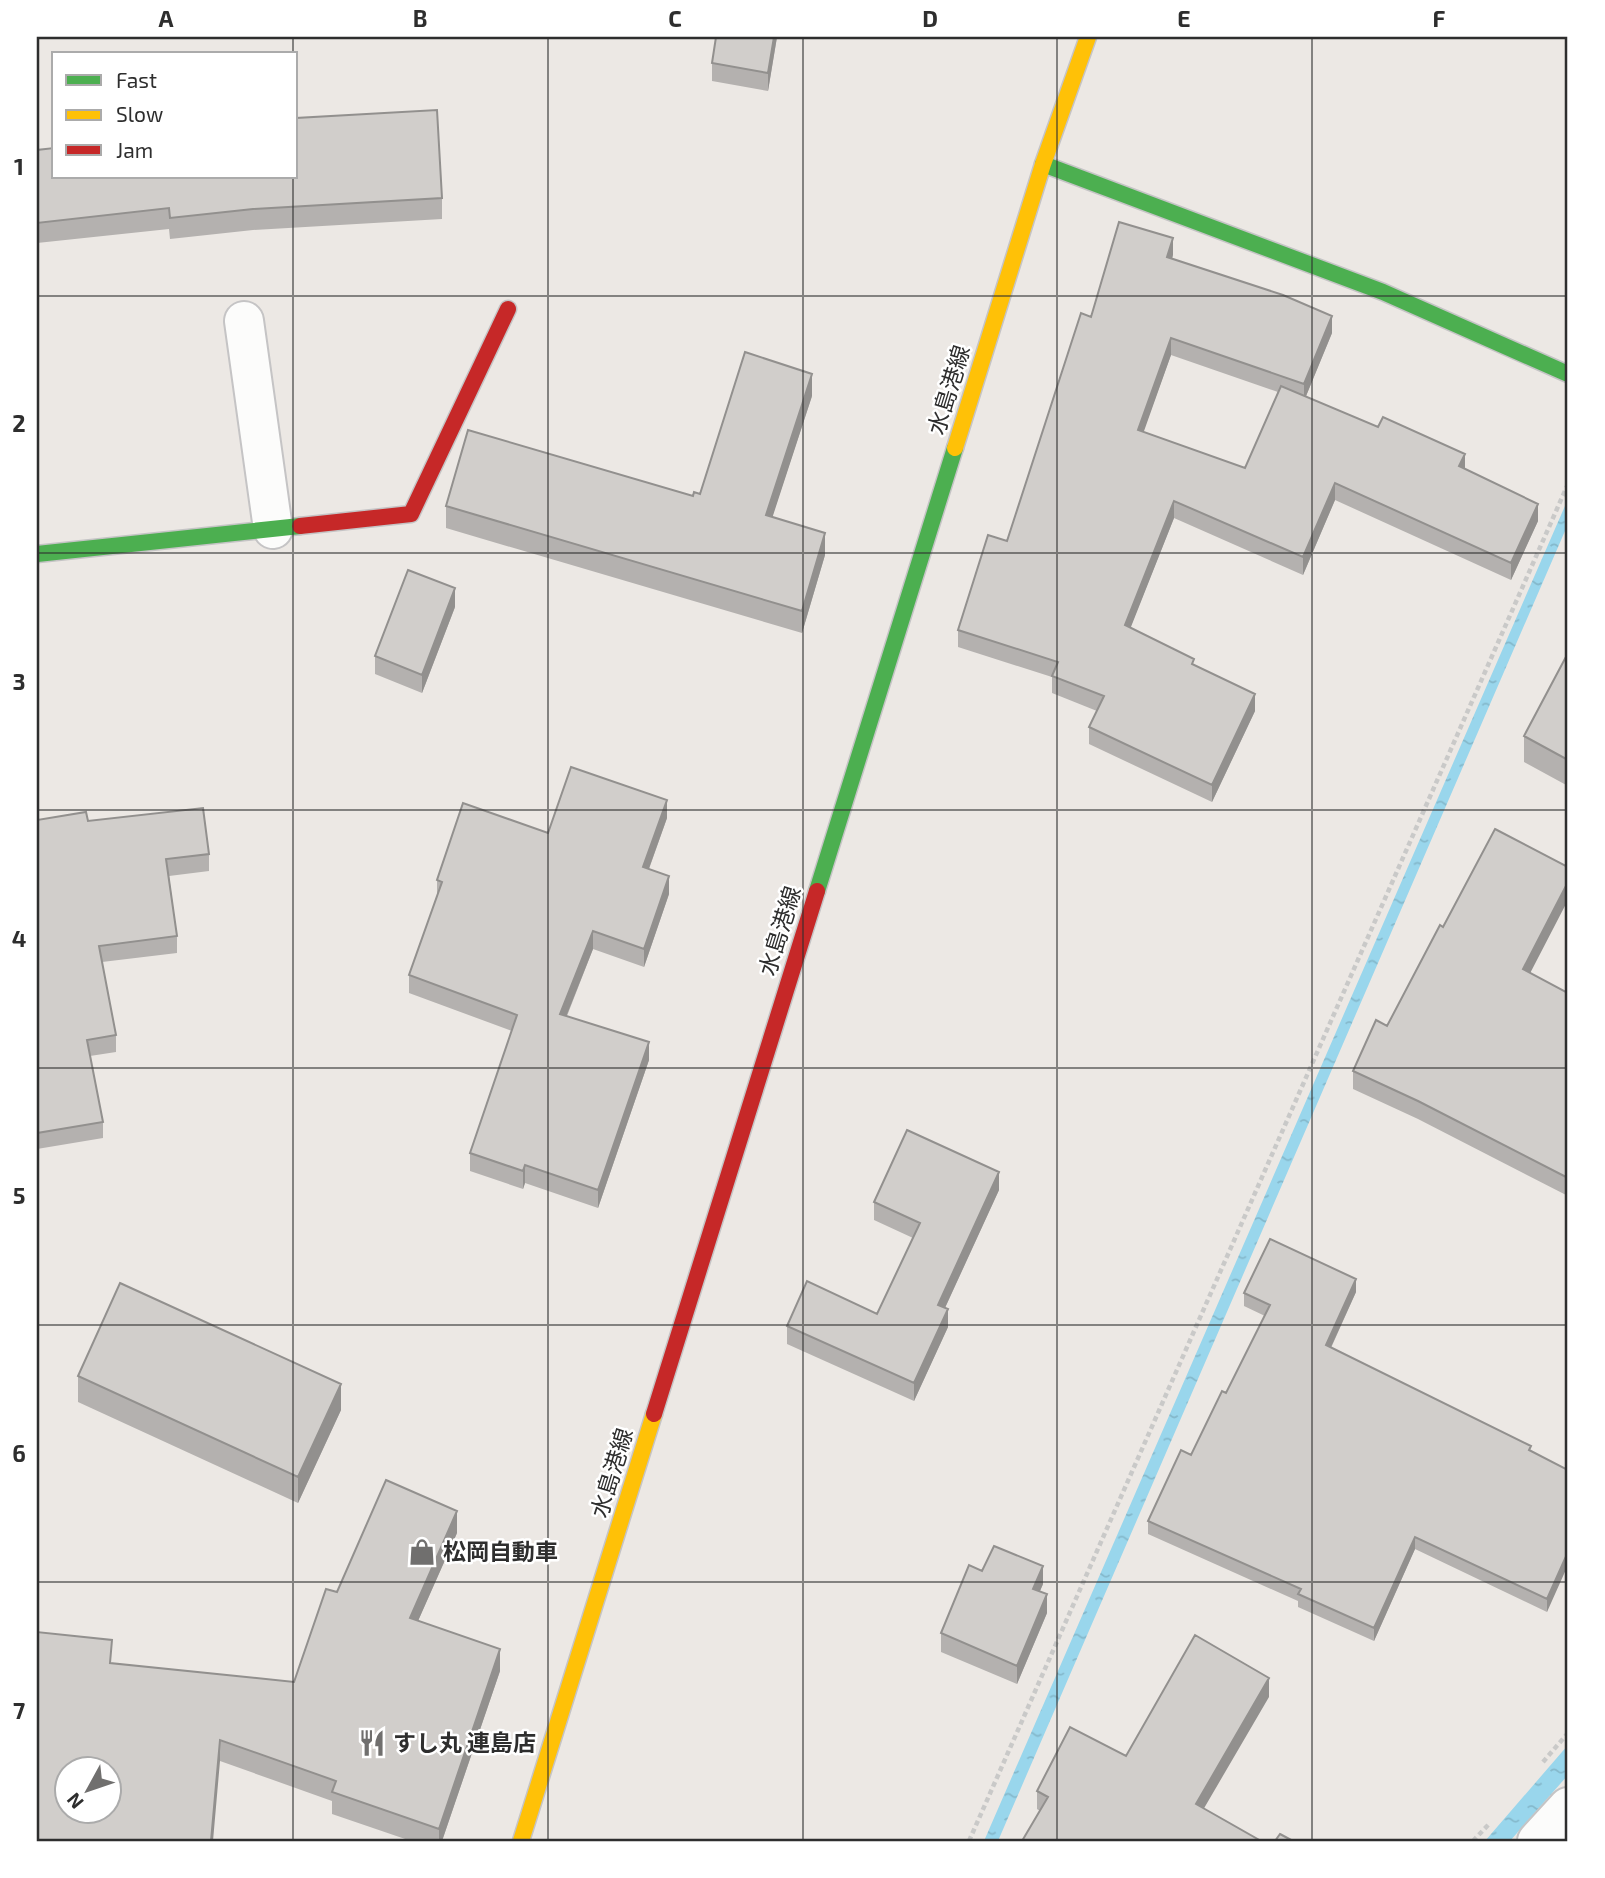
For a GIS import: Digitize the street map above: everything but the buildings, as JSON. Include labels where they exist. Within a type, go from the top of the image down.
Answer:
[{"type":"main road","name":"水島港線","points":[[521,1841],[1043,163],[1088,37]]},
{"type":"main road","points":[[1043,163],[1383,292],[1568,374]]},
{"type":"main road","points":[[37,554],[411,514],[508,309]]},
{"type":"street","points":[[244,321],[273,529]]},
{"type":"street","points":[[1537,1841],[1568,1807]]},
{"type":"path","points":[[969,1841],[1568,484]]},
{"type":"water","points":[[1568,499],[1568,524],[998,1841],[984,1841]]},
{"type":"water","points":[[1568,1745],[1568,1775],[1510,1841],[1485,1841]]},
{"type":"traffic: fast","points":[[1043,164],[1383,292],[1568,374]]},
{"type":"traffic: fast","points":[[817,891],[955,448]]},
{"type":"traffic: fast","points":[[37,554],[300,526]]},
{"type":"traffic: slow","points":[[955,448],[1043,164],[1088,37]]},
{"type":"traffic: slow","points":[[521,1841],[654,1414]]},
{"type":"traffic: jam","points":[[300,526],[411,514],[508,309]]},
{"type":"traffic: jam","points":[[654,1414],[817,891]]},
{"type":"place","name":"松岡自動車","points":[[422,1552]]},
{"type":"place","name":"すし丸 連島店","points":[[372,1743]]}]
